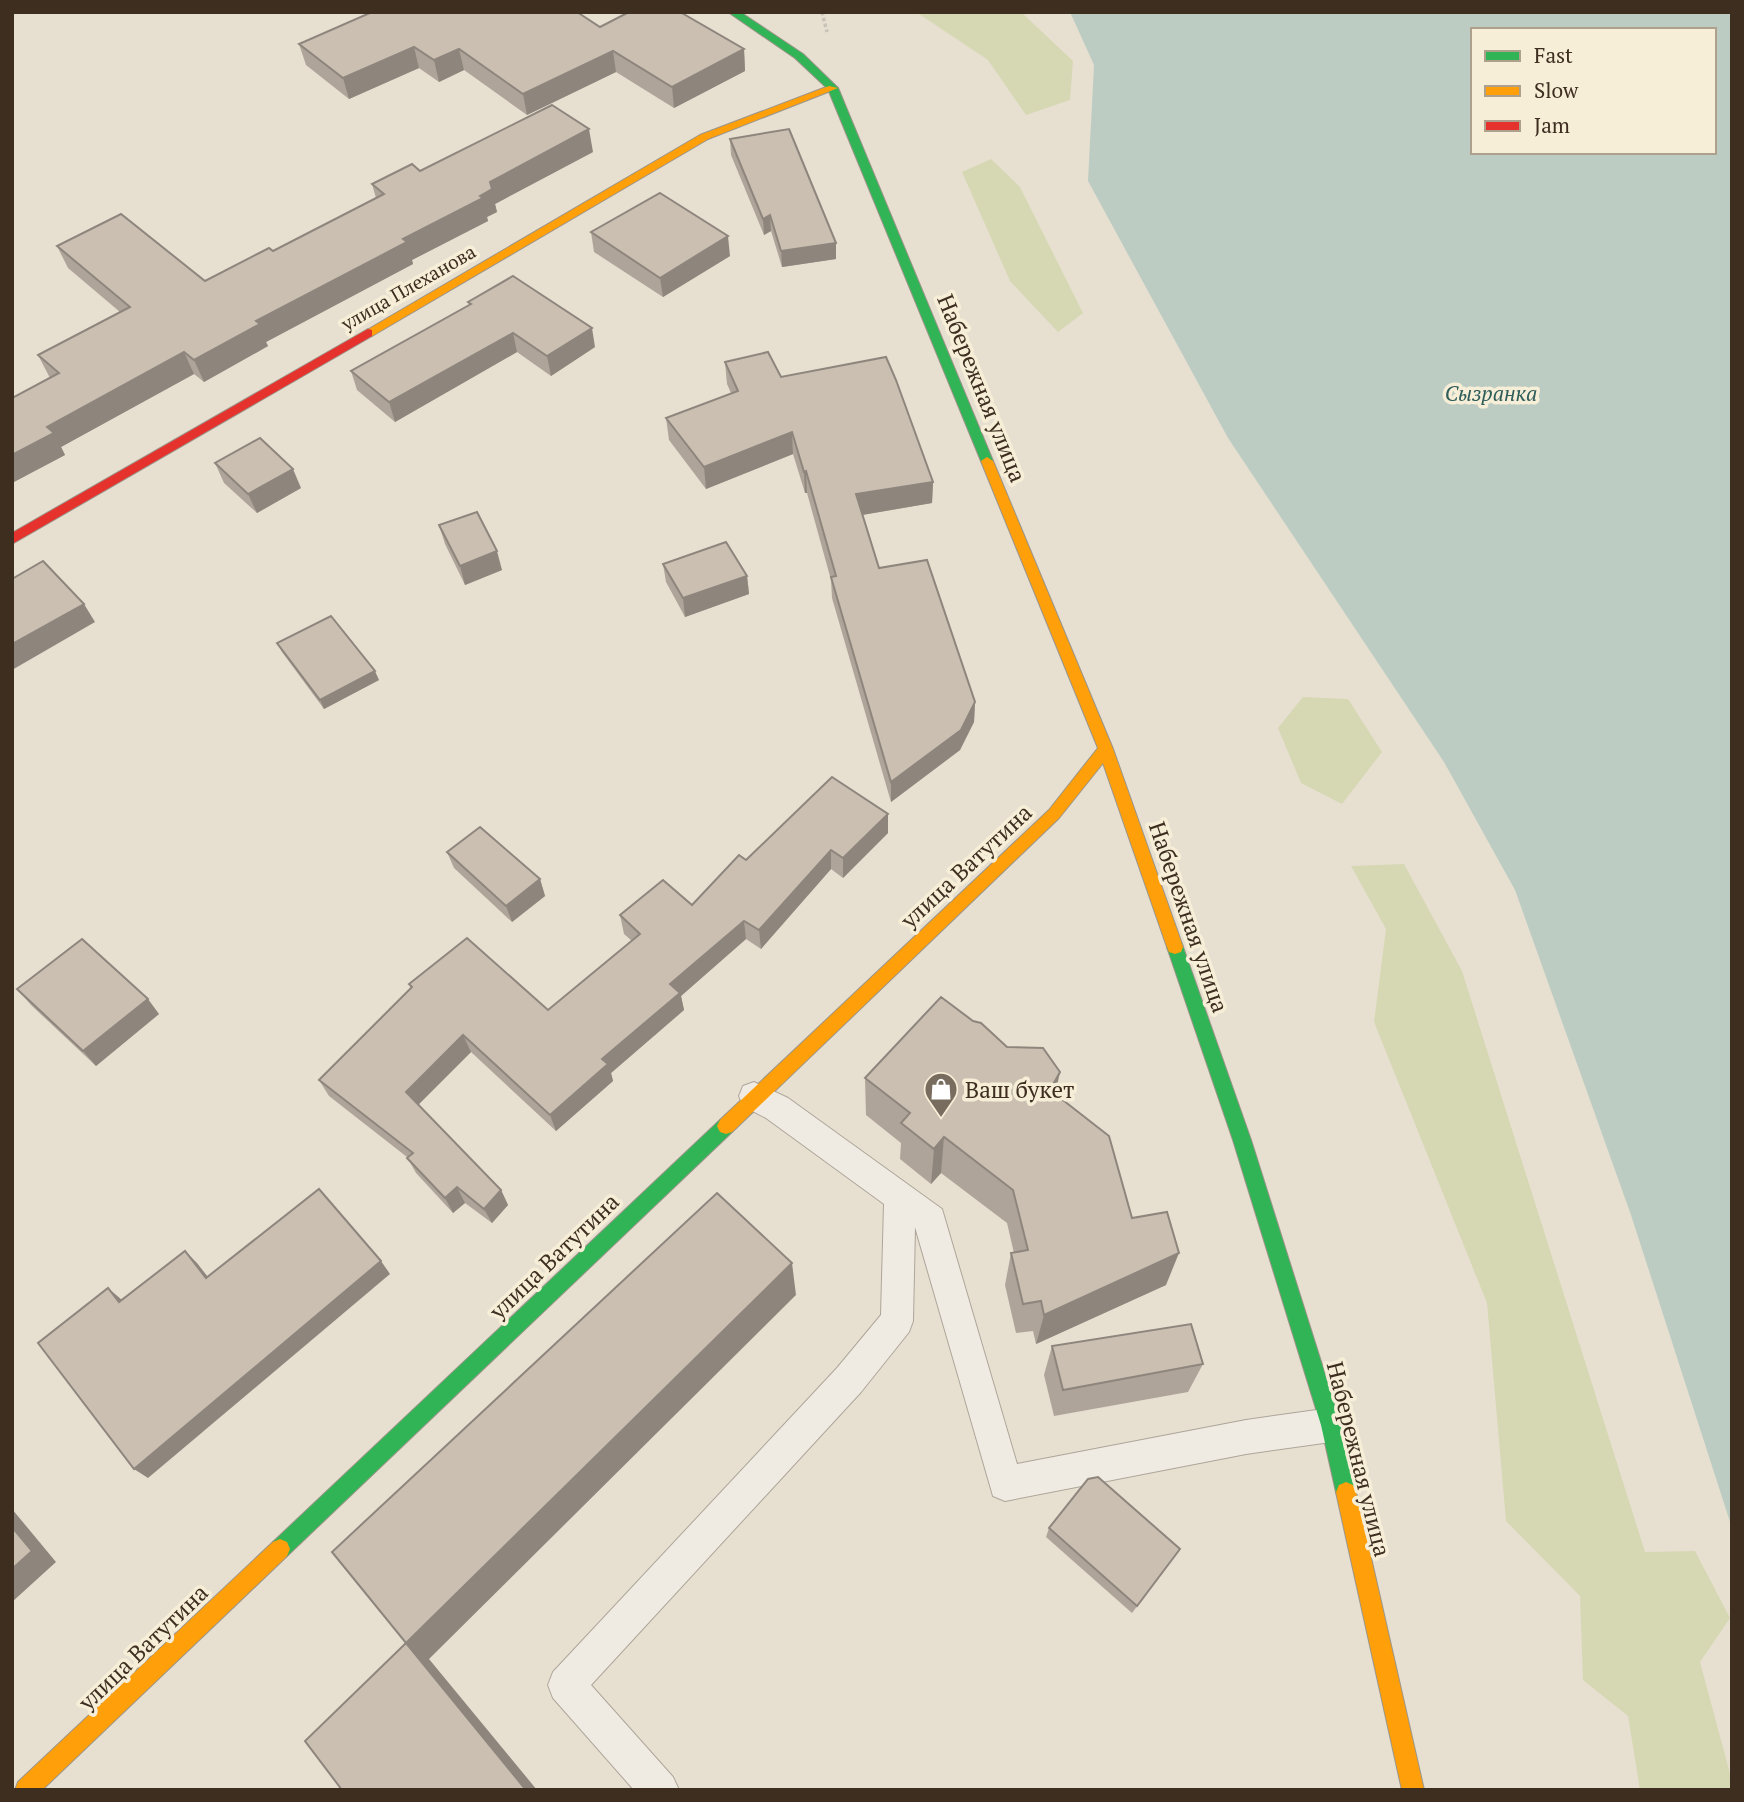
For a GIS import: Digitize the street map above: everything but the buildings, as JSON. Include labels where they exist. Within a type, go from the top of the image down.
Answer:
[{"type":"street","points":[[733,12],[799,56],[833,88]]},
{"type":"street","name":"улица Плеханова","points":[[12,539],[553,228],[704,137],[833,88]]},
{"type":"street","name":"Набережная улица","points":[[833,88],[1106,748],[1242,1140],[1331,1424],[1413,1790]]},
{"type":"street","name":"улица Ватутина","points":[[26,1790],[1054,814],[1106,748]]},
{"type":"lane","points":[[754,1096],[777,1108],[931,1220],[1005,1484],[1246,1437],[1331,1424]]},
{"type":"lane","points":[[660,1790],[566,1685],[849,1380],[897,1321],[900,1197]]},
{"type":"green space","points":[[916,12],[1021,12],[1073,61],[1070,100],[1026,115],[988,60]]},
{"type":"green space","points":[[991,159],[1020,187],[1083,313],[1058,332],[1010,281],[962,172]]},
{"type":"green space","points":[[1303,697],[1348,699],[1382,752],[1342,804],[1301,783],[1278,728]]},
{"type":"green space","points":[[1404,864],[1462,971],[1645,1552],[1695,1551],[1730,1618],[1700,1662],[1732,1781],[1732,1790],[1640,1790],[1628,1716],[1583,1680],[1580,1596],[1506,1521],[1487,1303],[1374,1022],[1386,929],[1351,866]]},
{"type":"water","name":"Сызранка","points":[[1070,12],[1732,12],[1732,1528],[1631,1215],[1515,890],[1444,762],[1228,438],[1088,181],[1094,65]]},
{"type":"traffic: fast","points":[[733,12],[799,56],[833,88],[987,461]]},
{"type":"traffic: fast","points":[[1175,947],[1242,1140],[1331,1425],[1346,1492]]},
{"type":"traffic: fast","points":[[280,1549],[726,1126]]},
{"type":"traffic: slow","points":[[368,333],[704,137],[833,88]]},
{"type":"traffic: slow","points":[[987,461],[1106,749],[1175,947]]},
{"type":"traffic: slow","points":[[726,1126],[1054,814],[1106,749]]},
{"type":"traffic: slow","points":[[1346,1492],[1413,1790]]},
{"type":"traffic: slow","points":[[26,1790],[280,1549]]},
{"type":"traffic: jam","points":[[12,539],[368,333]]},
{"type":"place","name":"Ваш букет","points":[[941,1119]]}]
